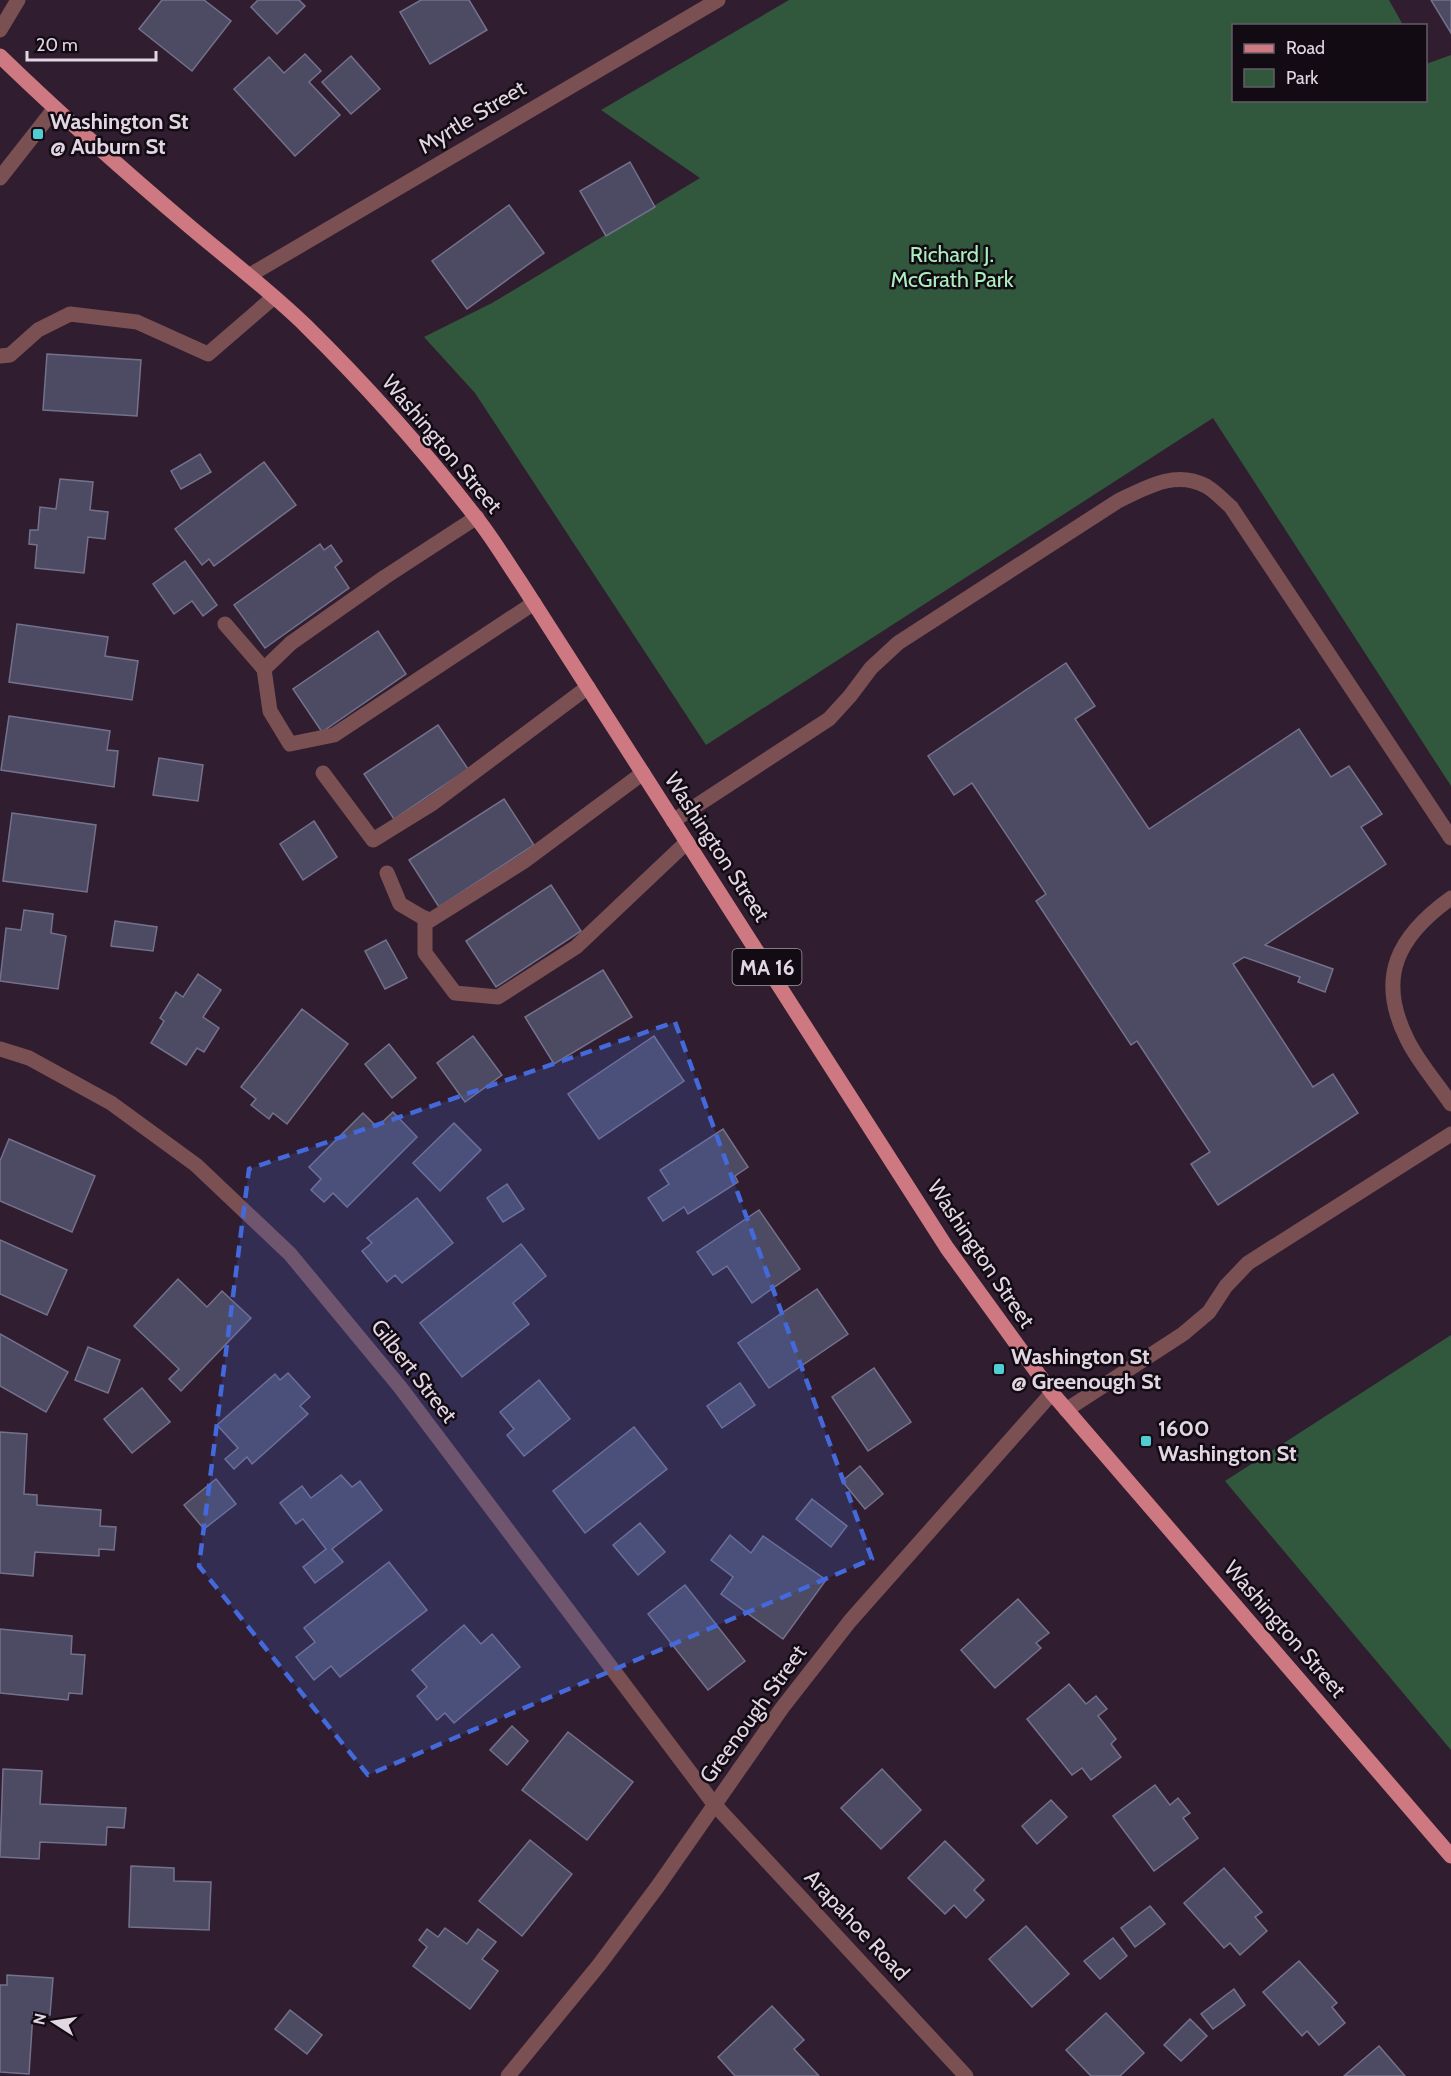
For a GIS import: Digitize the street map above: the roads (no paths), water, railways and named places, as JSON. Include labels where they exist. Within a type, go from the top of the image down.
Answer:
[{"type":"main road","name":"Washington Street","points":[[0,56],[165,206],[250,275],[306,325],[370,392],[477,517],[947,1248],[1052,1393],[1451,1856]]},
{"type":"street","points":[[0,30],[18,0]]},
{"type":"street","name":"Myrtle Street","points":[[250,275],[718,0]]},
{"type":"street","points":[[0,178],[55,108]]},
{"type":"street","points":[[0,356],[10,355],[38,330],[70,314],[137,322],[208,354],[274,297]]},
{"type":"street","points":[[673,821],[829,719],[871,668],[897,643],[1118,501],[1152,485],[1180,478],[1207,486],[1231,507],[1451,838]]},
{"type":"street","points":[[264,669],[291,643],[385,577],[477,517]]},
{"type":"street","points":[[225,624],[264,669],[270,711],[290,744],[334,735],[534,603]]},
{"type":"street","points":[[323,773],[373,840],[433,803],[588,687]]},
{"type":"street","points":[[387,873],[400,904],[429,921],[523,862],[643,774]]},
{"type":"street","points":[[425,918],[425,953],[455,993],[498,998],[576,947],[687,842]]},
{"type":"street","points":[[1451,898],[1428,914],[1405,943],[1392,974],[1394,1008],[1407,1041],[1451,1104]]},
{"type":"street","name":"Gilbert Street","points":[[0,1049],[29,1058],[111,1103],[196,1165],[290,1254],[400,1387],[714,1804]]},
{"type":"street","points":[[1066,1410],[1183,1334],[1209,1312],[1226,1286],[1248,1263],[1451,1134]]},
{"type":"street","name":"Greenough Street","points":[[508,2076],[599,1965],[658,1886],[782,1707],[850,1621],[1052,1393]]},
{"type":"street","name":"Arapahoe Road","points":[[714,1804],[966,2076]]},
{"type":"place","name":"Washington St @ Auburn St","points":[[38,134]]},
{"type":"place","name":"Washington St @ Greenough St","points":[[999,1369]]},
{"type":"place","name":"1600 Washington St","points":[[1146,1441]]},
{"type":"park label","name":"Richard J. McGrath Park","points":[[952,266]]}]
